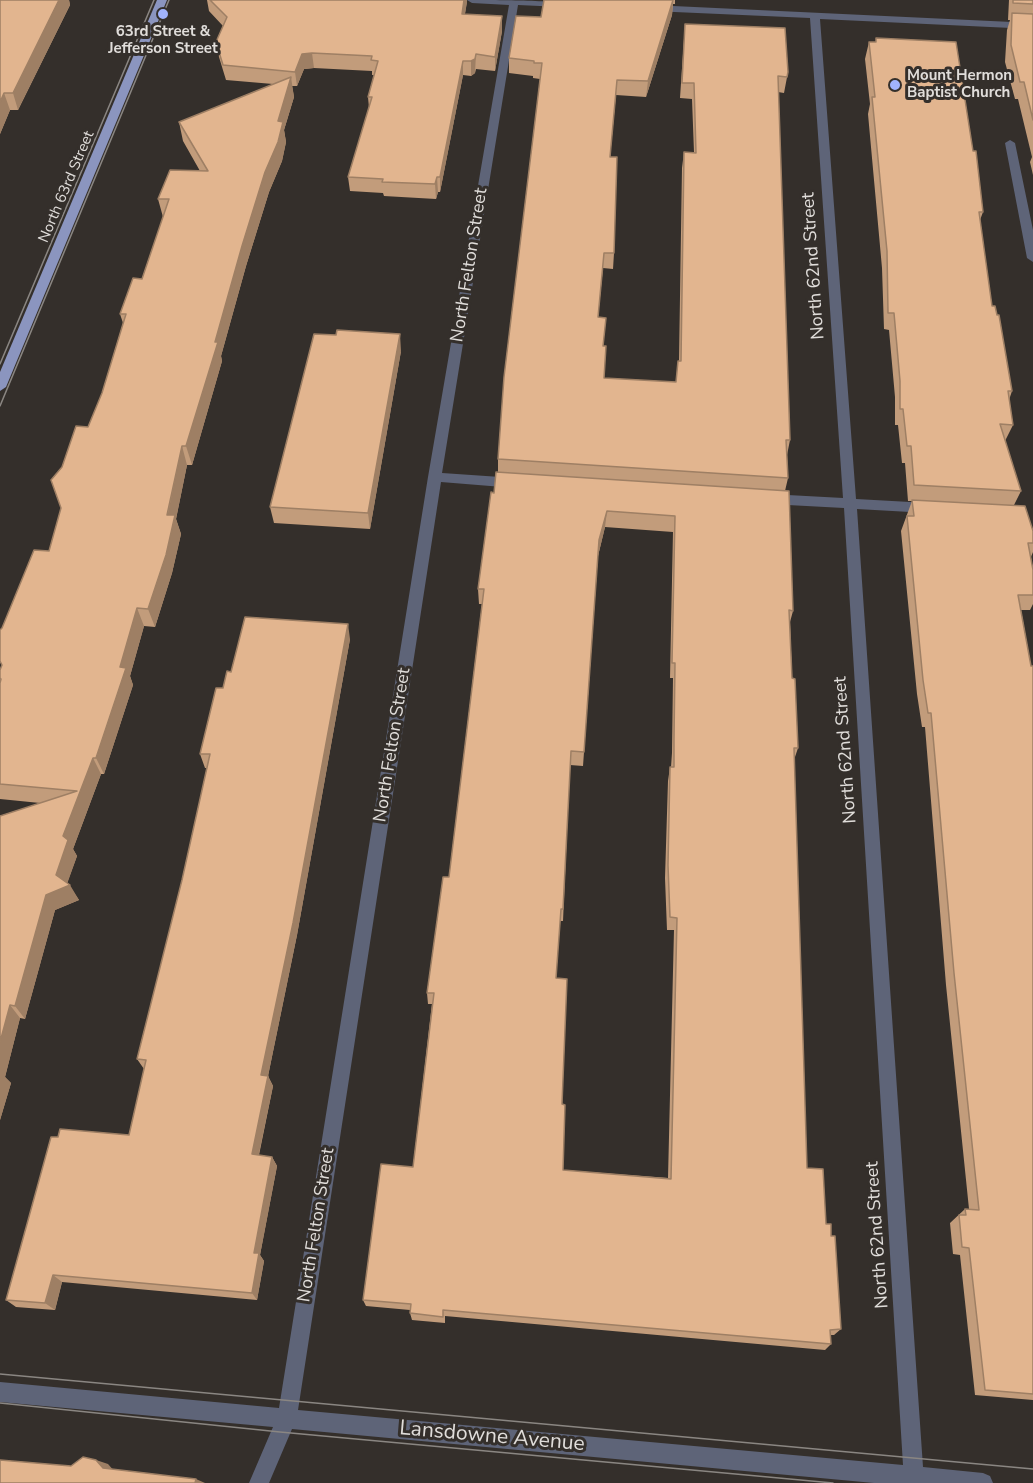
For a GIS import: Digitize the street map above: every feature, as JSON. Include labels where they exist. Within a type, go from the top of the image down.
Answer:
[{"type":"main road","name":"North 63rd Street","points":[[0,387],[162,0]]},
{"type":"street","points":[[472,0],[572,4]]},
{"type":"street","name":"North Felton Street","points":[[259,1483],[287,1418],[435,477],[514,2]]},
{"type":"street","points":[[641,8],[1033,26]]},
{"type":"street","name":"North 62nd Street","points":[[815,16],[850,503],[913,1480]]},
{"type":"street","points":[[1010,143],[1033,258]]},
{"type":"street","points":[[435,477],[530,484]]},
{"type":"street","points":[[755,498],[941,509]]},
{"type":"street","name":"Lansdowne Avenue","points":[[0,1392],[913,1480],[983,1483]]},
{"type":"building","points":[[0,0],[59,0],[13,93],[4,93],[0,102]]},
{"type":"building","points":[[210,0],[464,0],[462,14],[502,16],[495,57],[476,54],[475,59],[463,61],[440,177],[437,177],[435,184],[382,182],[383,179],[348,177],[372,97],[368,97],[378,61],[371,60],[372,56],[312,53],[302,54],[295,72],[223,65],[216,42],[227,17]]},
{"type":"building","points":[[544,0],[673,0],[648,81],[617,80],[610,157],[617,157],[614,253],[604,253],[598,317],[606,318],[603,346],[606,346],[604,378],[676,382],[678,361],[681,361],[684,152],[696,153],[694,83],[682,83],[685,24],[785,28],[788,72],[787,77],[778,76],[790,440],[786,440],[788,478],[498,459],[504,377],[542,63],[509,58],[516,16],[541,17]]},
{"type":"building","points":[[1013,0],[1033,0],[1033,4],[1013,3]]},
{"type":"building","points":[[1012,13],[1033,14],[1033,120],[1024,82],[1020,82],[1011,45]]},
{"type":"building","points":[[876,38],[956,42],[973,151],[976,151],[983,212],[979,212],[992,306],[995,306],[997,315],[999,315],[1012,391],[1008,391],[1013,425],[1000,424],[1021,491],[914,485],[911,446],[907,446],[903,409],[900,409],[894,313],[888,313],[887,251],[869,42],[876,42]]},
{"type":"building","points":[[291,77],[278,121],[283,122],[278,142],[265,172],[242,246],[215,342],[218,342],[186,446],[182,446],[167,515],[175,515],[166,555],[148,609],[137,608],[120,667],[126,668],[96,758],[93,758],[63,836],[68,840],[56,875],[70,885],[46,895],[15,1006],[10,1005],[0,1042],[0,816],[77,791],[0,784],[0,670],[2,665],[0,630],[34,550],[49,551],[61,508],[51,480],[62,467],[76,426],[88,427],[102,393],[126,314],[120,314],[133,278],[142,279],[169,199],[158,199],[170,170],[208,171],[179,122]]},
{"type":"building","points":[[337,330],[400,334],[368,513],[270,507],[314,334],[336,335]]},
{"type":"building","points":[[496,472],[789,491],[793,611],[789,610],[798,748],[794,748],[807,1168],[823,1169],[826,1224],[831,1224],[831,1236],[835,1236],[841,1329],[830,1330],[831,1344],[443,1310],[443,1317],[410,1313],[411,1304],[363,1300],[381,1164],[413,1167],[434,993],[427,993],[443,877],[449,877],[484,589],[478,589],[491,492],[494,493]],"holes":[[[607,511],[675,516],[672,663],[675,663],[674,767],[670,767],[668,865],[670,917],[677,918],[671,1179],[563,1170],[565,1105],[562,1104],[567,979],[556,978],[561,909],[563,909],[571,751],[584,752],[599,540]]]},
{"type":"building","points":[[912,500],[1025,506],[1033,531],[1033,543],[1028,543],[1033,570],[1033,595],[1018,595],[1031,666],[1033,666],[1033,1394],[985,1390],[969,1248],[962,1247],[959,1215],[966,1215],[965,1209],[979,1210],[954,973],[931,713],[928,713],[923,680],[907,516],[914,516]]},
{"type":"building","points":[[245,617],[348,624],[293,923],[261,1075],[268,1076],[252,1154],[272,1157],[254,1253],[259,1253],[252,1293],[53,1275],[45,1303],[6,1300],[51,1137],[58,1137],[60,1129],[129,1135],[146,1060],[137,1059],[182,880],[210,754],[200,754],[216,688],[223,688],[227,671],[231,672]]},
{"type":"building","points":[[83,1457],[96,1460],[103,1468],[196,1479],[195,1483],[0,1483],[0,1460],[71,1466]]},
{"type":"tram line","points":[[0,364],[154,0]]},
{"type":"tram line","points":[[0,406],[169,0]]},
{"type":"tram line","points":[[0,1374],[1033,1469]]},
{"type":"tram line","points":[[0,1403],[280,1432],[833,1483]]},
{"type":"place","name":"63rd Street & Jefferson Street","points":[[163,14]]},
{"type":"place","name":"Mount Hermon Baptist Church","points":[[895,85]]}]
